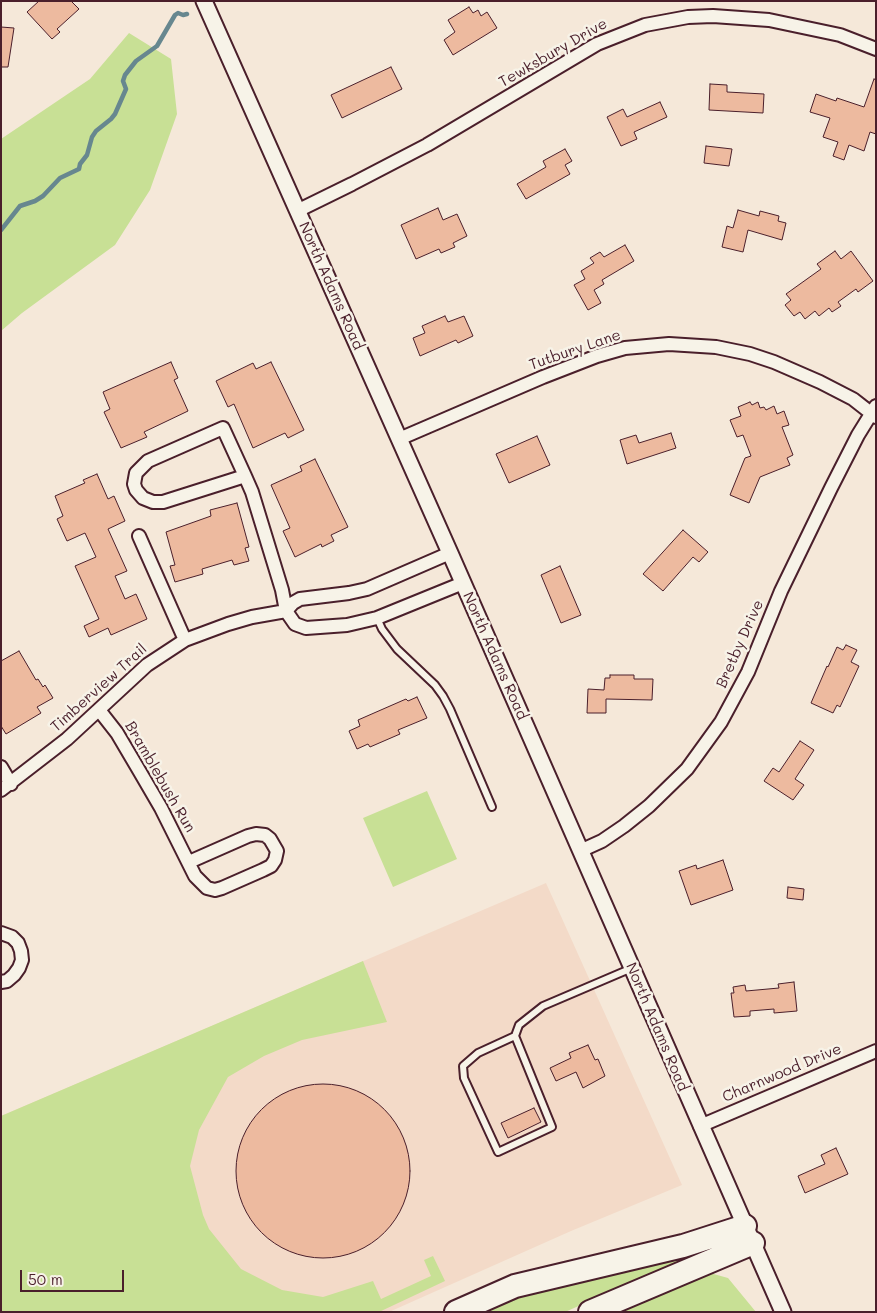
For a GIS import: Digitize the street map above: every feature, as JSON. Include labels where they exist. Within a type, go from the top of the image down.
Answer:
[{"type":"highway","points":[[456,1312],[516,1286],[683,1246],[749,1235]]},
{"type":"highway","points":[[590,1312],[749,1235]]},
{"type":"street","name":"North Adams Road","points":[[204,1],[450,553],[783,1312]]},
{"type":"street","name":"Tewksbury Drive","points":[[297,211],[427,145],[596,44],[645,25],[688,17],[714,16],[769,20],[840,35],[876,49]]},
{"type":"street","name":"Tutbury Lane","points":[[399,439],[543,377],[597,356],[626,348],[669,344],[716,347],[750,354],[774,362],[845,395],[874,412]]},
{"type":"street","name":"Bretby Drive","points":[[580,852],[602,841],[649,806],[686,769],[720,722],[748,672],[781,591],[831,488],[874,412]]},
{"type":"street","points":[[245,476],[163,502],[148,501],[139,494],[134,484],[136,473],[148,461],[223,428],[245,476],[252,492],[282,590],[286,611],[295,624],[306,628],[340,626],[376,618],[462,582]]},
{"type":"street","points":[[140,536],[185,640]]},
{"type":"street","name":"Timberview Trail","points":[[6,787],[48,755],[147,665],[185,640],[252,617],[286,611],[293,603],[300,599],[368,589],[450,553]]},
{"type":"street","name":"Bramblebush Run","points":[[99,710],[117,733],[136,764],[189,862],[200,882],[207,888],[215,890],[222,888],[271,866],[277,851],[270,838],[265,835],[256,834],[189,862]]},
{"type":"street","points":[[1,767],[6,787]]},
{"type":"street","points":[[1,932],[12,937],[18,943],[22,960],[14,976],[7,981],[1,982]]},
{"type":"street","name":"Charnwood Drive","points":[[700,1126],[876,1051]]},
{"type":"lane","points":[[376,618],[397,649],[435,685],[443,696],[492,807]]},
{"type":"lane","points":[[515,1036],[478,1053],[463,1066],[464,1078],[498,1152],[552,1127],[515,1036],[519,1025],[544,1006],[632,968]]},
{"type":"shaded area","points":[[546,883],[682,1185],[571,1231],[389,1312],[1,1312],[1,1116]]},
{"type":"green space","points":[[129,33],[171,59],[177,114],[150,190],[115,245],[22,313],[1,331],[1,139],[90,79]]},
{"type":"green space","points":[[427,791],[457,859],[393,887],[363,818]]},
{"type":"green space","points":[[363,961],[387,1022],[302,1040],[264,1056],[228,1077],[199,1130],[190,1166],[203,1215],[209,1229],[241,1269],[282,1290],[323,1297],[373,1281],[381,1299],[431,1276],[424,1260],[433,1256],[445,1281],[379,1312],[1,1312],[1,1116]]},
{"type":"green space","points":[[694,1255],[565,1312],[474,1312],[527,1293]]},
{"type":"green space","points":[[710,1273],[728,1278],[756,1312],[621,1312],[692,1278]]},
{"type":"building","points":[[39,1],[71,1],[79,9],[57,29],[60,32],[52,39],[27,12]]},
{"type":"building","points":[[469,7],[473,13],[478,10],[481,16],[487,12],[497,28],[453,55],[444,40],[455,32],[448,20]]},
{"type":"building","points":[[1,27],[14,28],[8,67],[1,67]]},
{"type":"building","points":[[391,67],[402,89],[342,118],[331,95]]},
{"type":"building","points":[[874,79],[876,80],[876,134],[870,132],[864,151],[849,145],[844,160],[833,156],[838,142],[823,137],[830,118],[810,112],[816,94],[836,101],[837,98],[864,107]]},
{"type":"building","points":[[710,84],[727,85],[727,92],[764,94],[763,113],[709,110]]},
{"type":"building","points":[[660,102],[667,117],[634,132],[637,139],[621,146],[607,117],[623,109],[627,117]]},
{"type":"building","points":[[706,146],[732,149],[729,166],[704,163]]},
{"type":"building","points":[[565,149],[572,161],[565,165],[570,174],[526,199],[517,184],[546,167],[543,161]]},
{"type":"building","points":[[438,208],[443,220],[457,214],[467,236],[453,243],[455,247],[441,253],[439,249],[416,259],[401,225]]},
{"type":"building","points":[[738,210],[759,216],[760,211],[779,216],[778,221],[786,223],[782,240],[748,230],[743,252],[722,247],[727,226],[733,228]]},
{"type":"building","points":[[625,245],[634,261],[602,280],[604,284],[594,290],[601,303],[588,310],[574,285],[585,279],[581,271],[594,263],[590,258],[600,252],[604,257]]},
{"type":"building","points":[[835,251],[841,259],[851,251],[873,281],[858,292],[856,289],[838,302],[841,306],[832,312],[829,308],[819,316],[815,311],[805,319],[800,312],[794,316],[785,305],[791,300],[786,294],[821,269],[817,264]]},
{"type":"building","points":[[445,316],[448,322],[464,316],[473,336],[458,343],[456,340],[420,356],[413,338],[425,333],[422,326]]},
{"type":"building","points":[[171,362],[178,378],[174,380],[188,411],[144,432],[147,437],[121,448],[104,412],[110,409],[103,392]]},
{"type":"building","points":[[271,362],[304,430],[288,438],[285,433],[253,448],[234,404],[228,407],[216,381],[253,363],[256,369]]},
{"type":"building","points":[[750,402],[752,405],[758,402],[760,408],[764,407],[766,410],[774,406],[777,414],[784,411],[789,425],[782,427],[793,455],[787,458],[790,465],[760,477],[749,503],[730,495],[745,458],[751,456],[743,435],[737,437],[730,420],[741,416],[738,407]]},
{"type":"building","points":[[671,433],[676,448],[627,464],[620,440],[636,435],[639,443]]},
{"type":"building","points":[[537,436],[550,465],[509,483],[496,454]]},
{"type":"building","points":[[315,459],[348,527],[331,535],[334,541],[322,547],[321,544],[295,557],[283,531],[290,528],[271,485],[302,471],[300,466]]},
{"type":"building","points":[[97,474],[108,499],[114,496],[125,521],[108,529],[127,571],[115,576],[125,599],[136,594],[147,619],[111,635],[108,628],[89,637],[84,626],[99,619],[75,566],[96,557],[85,533],[67,541],[57,519],[63,516],[55,496],[85,483],[83,480]]},
{"type":"building","points":[[237,503],[249,547],[245,548],[249,561],[234,565],[232,560],[202,569],[203,574],[175,582],[170,566],[175,565],[166,532],[211,516],[210,510]]},
{"type":"building","points":[[683,530],[708,552],[699,562],[693,557],[663,591],[643,574]]},
{"type":"building","points":[[560,566],[581,615],[561,623],[541,575]]},
{"type":"building","points":[[846,645],[857,650],[851,662],[859,666],[840,707],[837,705],[833,713],[811,703],[837,647],[843,650]]},
{"type":"building","points":[[19,651],[36,680],[38,679],[43,687],[45,685],[53,698],[37,707],[41,713],[6,734],[1,726],[1,661]]},
{"type":"building","points":[[610,675],[634,675],[634,679],[653,679],[652,700],[606,699],[606,713],[587,713],[588,689],[604,690],[605,678],[610,678]]},
{"type":"building","points":[[417,697],[427,718],[398,730],[400,734],[370,747],[368,744],[357,749],[349,731],[360,726],[358,720],[406,699],[408,701]]},
{"type":"building","points":[[800,741],[814,750],[795,779],[804,785],[793,800],[764,781],[773,768],[779,772]]},
{"type":"building","points":[[723,860],[733,890],[691,905],[679,871],[696,865],[697,869]]},
{"type":"building","points":[[788,887],[804,889],[803,900],[787,898]]},
{"type":"building","points":[[794,982],[797,1011],[774,1013],[774,1009],[750,1011],[750,1016],[734,1017],[731,993],[734,993],[733,987],[745,985],[746,991],[779,988],[778,984]]},
{"type":"building","points":[[588,1045],[595,1060],[598,1059],[605,1076],[583,1088],[576,1072],[556,1081],[550,1068],[571,1058],[569,1053]]},
{"type":"building","points":[[314,1084],[332,1084],[356,1090],[385,1109],[404,1138],[410,1162],[410,1180],[404,1204],[385,1233],[356,1252],[332,1258],[314,1258],[290,1252],[261,1233],[242,1204],[236,1180],[236,1162],[242,1138],[261,1109],[290,1090]]},
{"type":"building","points":[[534,1108],[541,1122],[508,1138],[501,1123]]},
{"type":"building","points":[[836,1148],[848,1174],[805,1193],[798,1176],[825,1164],[821,1155]]},
{"type":"waterway","points":[[1,230],[20,206],[43,196],[60,178],[79,169],[80,164],[87,155],[92,137],[115,114],[126,89],[123,81],[125,75],[136,61],[157,46],[175,15],[178,13],[187,14]]}]
